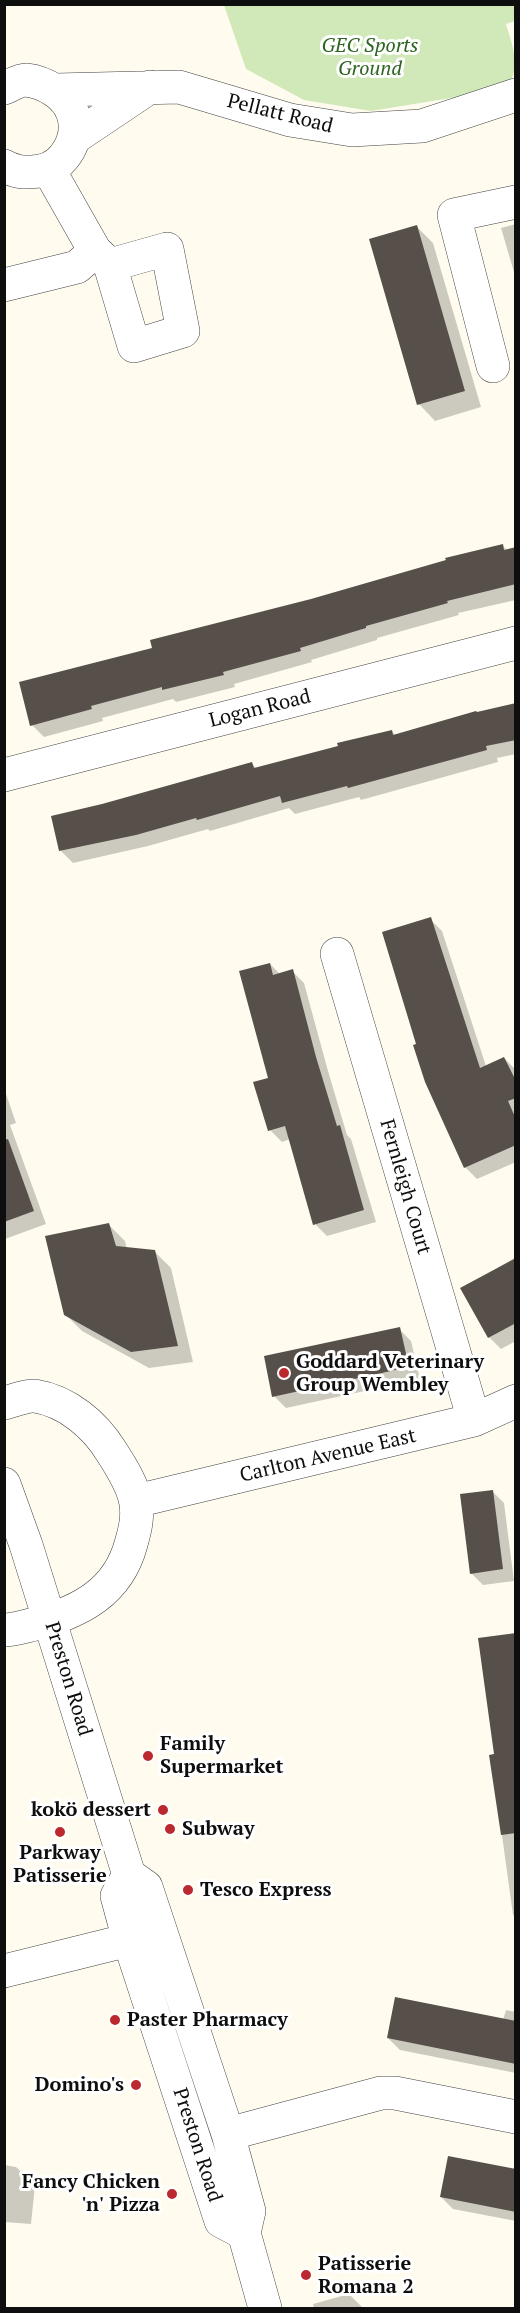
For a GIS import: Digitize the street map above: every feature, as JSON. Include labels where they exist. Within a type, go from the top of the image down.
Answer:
[{"type":"street","name":"Pellatt Road","points":[[11,76],[56,90],[179,87],[290,120],[352,130],[422,126],[516,95]]},
{"type":"street","points":[[74,138],[150,87]]},
{"type":"street","points":[[4,285],[77,267],[102,258],[19,172],[65,157],[74,138],[73,113],[56,90]]},
{"type":"street","points":[[493,366],[454,215],[516,202]]},
{"type":"street","name":"Logan Road","points":[[4,775],[516,643]]},
{"type":"street","name":"Fernleigh Court","points":[[337,954],[474,1420]]},
{"type":"street","points":[[4,1403],[34,1396],[64,1406],[83,1419],[102,1437],[122,1467],[136,1501],[137,1525],[128,1557],[117,1578],[84,1605],[75,1611],[50,1620],[4,1630]]},
{"type":"street","name":"Carlton Avenue East","points":[[136,1501],[474,1420],[516,1401]]},
{"type":"street","name":"Preston Road","points":[[4,1484],[50,1620],[129,1875],[146,1887],[228,2134],[249,2211],[244,2233],[265,2308]]},
{"type":"street","name":"Preston Road","points":[[129,1875],[117,1896],[129,1940],[221,2221],[244,2233]]},
{"type":"street","points":[[4,1971],[129,1940]]},
{"type":"street","points":[[228,2134],[381,2092],[516,2117]]},
{"type":"green space","name":"GEC Sports Ground","points":[[224,5],[515,5],[515,21],[506,24],[514,52],[514,73],[511,80],[457,97],[371,111],[304,100],[246,69]]},
{"type":"building","points":[[417,225],[465,391],[417,405],[369,239]]},
{"type":"building","points":[[503,544],[504,550],[516,547],[516,584],[447,601],[448,603],[366,626],[366,628],[300,648],[301,651],[223,672],[224,675],[162,690],[162,687],[91,706],[92,709],[30,726],[19,682],[152,648],[150,640],[311,599],[446,560],[445,558]]},
{"type":"building","points":[[516,703],[516,740],[486,746],[487,750],[348,788],[347,786],[282,803],[280,796],[197,820],[196,818],[136,835],[59,851],[51,816],[252,762],[254,768],[338,746],[337,743],[392,730],[393,735],[476,711]]},
{"type":"building","points":[[431,917],[480,1068],[504,1057],[516,1081],[516,1098],[508,1101],[516,1119],[516,1145],[464,1168],[425,1082],[413,1045],[416,1044],[382,932]]},
{"type":"building","points":[[270,963],[273,975],[293,969],[316,1057],[337,1126],[340,1125],[364,1210],[313,1225],[285,1126],[268,1131],[253,1082],[268,1078],[239,971]]},
{"type":"building","points":[[8,1139],[34,1211],[4,1222],[4,1140]]},
{"type":"building","points":[[109,1223],[116,1246],[155,1250],[178,1346],[131,1352],[64,1315],[45,1236]]},
{"type":"building","points":[[516,1258],[516,1323],[488,1338],[460,1288]]},
{"type":"building","points":[[400,1327],[409,1367],[272,1397],[264,1356]]},
{"type":"building","points":[[493,1490],[503,1569],[470,1574],[460,1494]]},
{"type":"building","points":[[516,1633],[516,1833],[501,1835],[489,1755],[494,1754],[478,1638]]},
{"type":"building","points":[[395,1997],[516,2021],[516,2064],[387,2038]]},
{"type":"building","points":[[448,2156],[516,2169],[516,2212],[440,2197]]},
{"type":"place","name":"Goddard Veterinary Group Wembley","points":[[284,1373]]},
{"type":"place","name":"Family Supermarket","points":[[148,1756]]},
{"type":"place","name":"kokö dessert","points":[[163,1810]]},
{"type":"place","name":"Subway","points":[[170,1829]]},
{"type":"place","name":"Parkway Patisserie","points":[[60,1832]]},
{"type":"place","name":"Tesco Express","points":[[188,1890]]},
{"type":"place","name":"Paster Pharmacy","points":[[115,2020]]},
{"type":"place","name":"Domino's","points":[[136,2085]]},
{"type":"place","name":"Fancy Chicken 'n' Pizza","points":[[172,2194]]},
{"type":"place","name":"Patisserie Romana 2","points":[[306,2275]]}]
